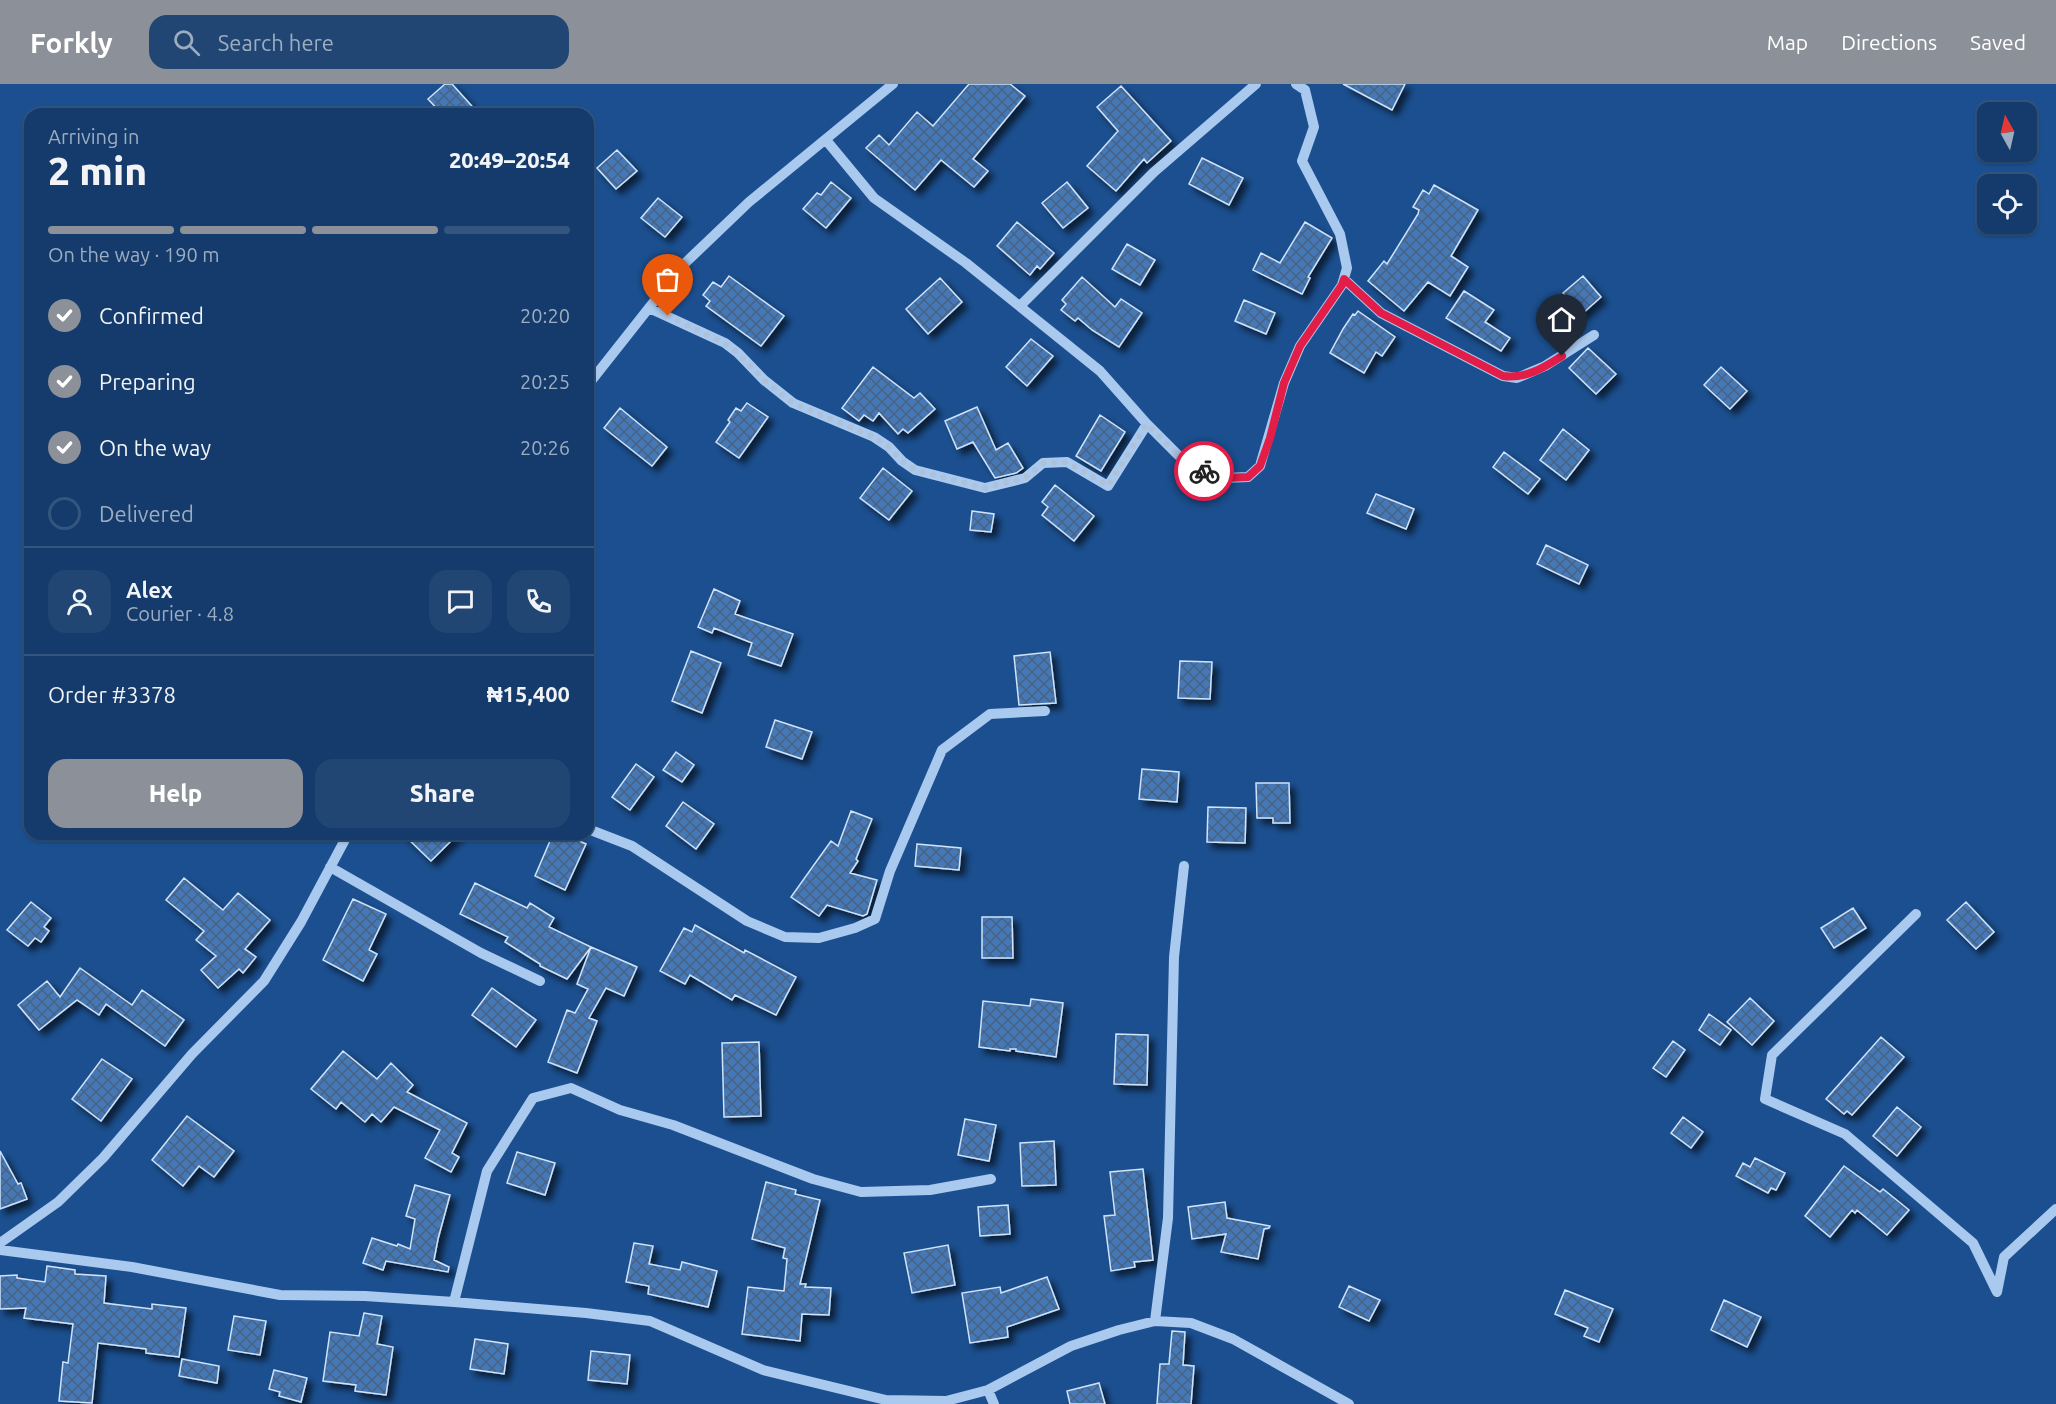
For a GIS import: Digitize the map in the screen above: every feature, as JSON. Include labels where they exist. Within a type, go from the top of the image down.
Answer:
[{"type":"street","points":[[594,377],[682,266],[749,202],[893,84]]},
{"type":"street","points":[[1020,306],[1154,172],[1256,84]]},
{"type":"street","points":[[826,140],[874,198],[966,263],[1100,371],[1178,455],[1199,469],[1224,478],[1248,477],[1260,466],[1270,438],[1284,383],[1300,346],[1342,285],[1347,268],[1340,234],[1302,161],[1314,127],[1305,90],[1296,84]]},
{"type":"street","points":[[1344,279],[1381,313],[1503,376],[1517,378],[1545,366],[1594,334]]},
{"type":"street","points":[[649,308],[724,343],[793,403],[874,437],[915,470],[985,488],[1025,478],[1043,463],[1067,462],[1108,486],[1147,424]]},
{"type":"street","points":[[594,831],[632,846],[747,921],[785,937],[819,938],[855,928],[875,919],[890,871],[942,750],[990,714],[1045,711]]},
{"type":"street","points":[[0,1243],[58,1202],[103,1158],[192,1054],[264,981],[301,922],[345,840]]},
{"type":"street","points":[[1155,1321],[1168,1218],[1168,1123],[1174,957],[1184,866]]},
{"type":"street","points":[[330,867],[481,953],[540,981]]},
{"type":"street","points":[[1916,914],[1772,1055],[1765,1099],[1845,1134],[1973,1243],[1996,1292],[2004,1257],[2056,1209]]},
{"type":"street","points":[[454,1302],[487,1171],[533,1098],[571,1088],[620,1110],[684,1129],[813,1179],[861,1192],[930,1190],[991,1179]]},
{"type":"street","points":[[0,1250],[132,1267],[280,1295],[365,1296],[454,1302],[586,1312],[650,1321],[763,1370],[886,1400],[946,1401],[988,1390],[1071,1346],[1119,1330],[1155,1321],[1191,1323],[1233,1339],[1349,1404]]},
{"type":"street","points":[[988,1390],[994,1404]]},
{"type":"building","points":[[445,84],[452,84],[474,108],[436,108],[428,99]]},
{"type":"building","points":[[969,84],[1010,84],[1025,96],[973,159],[988,171],[974,187],[941,160],[915,190],[866,148],[879,135],[889,145],[917,112],[933,126]]},
{"type":"building","points":[[1343,84],[1405,84],[1392,110]]},
{"type":"building","points":[[1121,86],[1171,141],[1147,163],[1144,159],[1116,191],[1087,166],[1118,131],[1097,107]]},
{"type":"building","points":[[617,150],[637,171],[616,189],[597,168]]},
{"type":"building","points":[[1202,158],[1243,178],[1229,205],[1189,184]]},
{"type":"building","points":[[831,182],[851,198],[826,228],[803,209],[817,193],[821,195]]},
{"type":"building","points":[[1067,182],[1088,208],[1063,228],[1042,203]]},
{"type":"building","points":[[1434,185],[1478,210],[1451,256],[1468,267],[1450,296],[1428,282],[1404,311],[1368,281],[1384,261],[1387,264],[1418,214],[1419,210],[1413,207],[1423,190],[1429,194]]},
{"type":"building","points":[[658,198],[682,217],[665,237],[641,218]]},
{"type":"building","points":[[1017,222],[1054,253],[1040,269],[1037,266],[1030,275],[997,246]]},
{"type":"building","points":[[1305,222],[1332,238],[1308,277],[1310,278],[1302,294],[1253,270],[1261,253],[1280,263]]},
{"type":"building","points":[[1127,244],[1155,260],[1140,285],[1112,269]]},
{"type":"building","points":[[729,276],[784,316],[761,346],[706,306],[710,301],[703,295],[713,282],[721,287]]},
{"type":"building","points":[[1583,276],[1601,297],[1582,314],[1563,293]]},
{"type":"building","points":[[1082,277],[1115,307],[1121,299],[1142,313],[1119,347],[1078,318],[1075,321],[1061,310],[1066,304],[1062,300]]},
{"type":"building","points":[[940,278],[962,302],[928,334],[906,309]]},
{"type":"building","points":[[1464,291],[1494,310],[1485,322],[1510,338],[1501,351],[1446,318]]},
{"type":"building","points":[[1244,300],[1275,313],[1266,334],[1235,321]]},
{"type":"building","points":[[1358,311],[1395,337],[1382,356],[1376,352],[1364,373],[1330,353],[1353,314],[1355,315]]},
{"type":"building","points":[[1031,339],[1053,356],[1027,386],[1006,367]]},
{"type":"building","points":[[1588,348],[1616,374],[1596,394],[1569,368]]},
{"type":"building","points":[[873,367],[914,398],[920,393],[935,409],[908,433],[903,429],[898,434],[879,413],[873,421],[864,415],[859,421],[842,408]]},
{"type":"building","points":[[1721,367],[1747,391],[1730,409],[1704,385]]},
{"type":"building","points":[[747,403],[768,417],[739,458],[716,442],[730,422],[728,420],[736,408],[741,411]]},
{"type":"building","points":[[977,407],[996,450],[1008,443],[1023,468],[1016,473],[995,478],[973,442],[957,449],[945,421]]},
{"type":"building","points":[[620,408],[667,447],[652,466],[604,428]]},
{"type":"building","points":[[1100,415],[1125,432],[1101,471],[1076,456]]},
{"type":"building","points":[[1563,429],[1589,450],[1566,480],[1540,460]]},
{"type":"building","points":[[1504,452],[1540,479],[1528,494],[1493,467]]},
{"type":"building","points":[[883,468],[912,491],[889,520],[860,498]]},
{"type":"building","points":[[1055,485],[1094,516],[1074,541],[1042,515],[1048,507],[1042,502]]},
{"type":"building","points":[[1376,494],[1414,509],[1406,529],[1367,513]]},
{"type":"building","points":[[972,511],[994,514],[991,532],[970,530]]},
{"type":"building","points":[[1546,545],[1588,565],[1579,584],[1537,564]]},
{"type":"building","points":[[714,589],[740,601],[735,614],[793,634],[781,666],[748,655],[752,643],[714,628],[712,633],[698,627]]},
{"type":"building","points":[[691,651],[721,663],[702,713],[672,701]]},
{"type":"building","points":[[1050,652],[1056,703],[1019,705],[1014,656]]},
{"type":"building","points":[[1180,661],[1212,662],[1210,699],[1178,698]]},
{"type":"building","points":[[775,720],[812,732],[802,759],[766,747]]},
{"type":"building","points":[[676,752],[694,765],[682,782],[663,770]]},
{"type":"building","points":[[636,764],[654,777],[630,810],[612,797]]},
{"type":"building","points":[[1142,769],[1179,772],[1177,802],[1139,799]]},
{"type":"building","points":[[1256,783],[1289,783],[1290,823],[1273,823],[1273,818],[1257,818]]},
{"type":"building","points":[[683,802],[714,824],[696,849],[666,826]]},
{"type":"building","points":[[1208,807],[1246,808],[1245,843],[1207,842]]},
{"type":"building","points":[[851,811],[872,819],[856,859],[858,861],[850,873],[877,880],[867,914],[863,916],[827,905],[819,916],[791,897],[831,841],[838,846]]},
{"type":"building","points":[[409,840],[452,840],[431,861]]},
{"type":"building","points":[[550,840],[577,840],[586,844],[565,890],[535,876]]},
{"type":"building","points":[[917,844],[961,848],[959,870],[915,866]]},
{"type":"building","points":[[184,878],[223,910],[238,893],[270,920],[245,949],[256,957],[243,973],[239,969],[218,988],[201,970],[216,956],[196,940],[204,931],[166,900]]},
{"type":"building","points":[[475,883],[527,908],[530,903],[554,918],[549,927],[591,947],[567,979],[540,966],[505,942],[508,937],[460,914]]},
{"type":"building","points":[[353,899],[386,914],[369,950],[377,954],[363,981],[323,960]]},
{"type":"building","points":[[31,902],[51,918],[44,927],[49,931],[41,942],[35,938],[28,946],[7,930]]},
{"type":"building","points":[[1966,902],[1994,932],[1976,949],[1947,920]]},
{"type":"building","points":[[1853,908],[1866,928],[1834,948],[1821,928]]},
{"type":"building","points":[[982,917],[1012,917],[1013,958],[982,958]]},
{"type":"building","points":[[695,925],[744,953],[745,950],[796,977],[776,1015],[735,995],[732,1000],[690,975],[685,984],[660,971],[684,928],[692,932]]},
{"type":"building","points":[[591,947],[637,967],[624,996],[606,988],[589,1018],[597,1021],[577,1073],[548,1062],[567,1010],[575,1013],[588,989],[577,984]]},
{"type":"building","points":[[80,968],[132,1005],[142,990],[184,1020],[165,1046],[106,1004],[99,1015],[77,1000],[39,1030],[18,1005],[47,981],[60,997]]},
{"type":"building","points":[[492,988],[536,1020],[516,1047],[472,1015]]},
{"type":"building","points":[[1750,998],[1774,1021],[1752,1045],[1727,1022]]},
{"type":"building","points":[[1031,999],[1063,1003],[1056,1057],[1016,1051],[1016,1049],[1010,1049],[1010,1051],[979,1047],[983,1001],[1030,1006]]},
{"type":"building","points":[[1709,1014],[1731,1030],[1720,1045],[1699,1030]]},
{"type":"building","points":[[1116,1034],[1148,1035],[1147,1085],[1114,1084]]},
{"type":"building","points":[[1881,1037],[1904,1057],[1852,1115],[1847,1111],[1844,1114],[1826,1099]]},
{"type":"building","points":[[1673,1041],[1685,1050],[1666,1077],[1653,1068]]},
{"type":"building","points":[[759,1042],[761,1116],[724,1117],[722,1043]]},
{"type":"building","points":[[343,1051],[377,1079],[391,1063],[413,1085],[407,1092],[467,1123],[452,1153],[459,1157],[451,1172],[425,1158],[440,1130],[394,1107],[381,1122],[372,1114],[365,1122],[341,1102],[336,1109],[311,1089]]},
{"type":"building","points":[[102,1059],[132,1079],[101,1121],[72,1099]]},
{"type":"building","points":[[1897,1107],[1921,1127],[1897,1156],[1873,1136]]},
{"type":"building","points":[[187,1116],[234,1151],[214,1177],[199,1166],[183,1186],[152,1160]]},
{"type":"building","points":[[1683,1117],[1703,1132],[1691,1148],[1671,1133]]},
{"type":"building","points":[[965,1119],[996,1125],[989,1161],[958,1155]]},
{"type":"building","points":[[1054,1141],[1056,1185],[1022,1186],[1020,1143]]},
{"type":"building","points":[[0,1151],[18,1184],[21,1183],[27,1199],[0,1209]]},
{"type":"building","points":[[517,1152],[555,1163],[545,1195],[507,1183]]},
{"type":"building","points":[[1755,1158],[1785,1173],[1776,1190],[1771,1188],[1768,1193],[1736,1176],[1743,1163],[1750,1167]]},
{"type":"building","points":[[1844,1166],[1880,1192],[1883,1189],[1909,1210],[1887,1235],[1857,1210],[1855,1213],[1852,1210],[1830,1237],[1805,1216]]},
{"type":"building","points":[[1143,1169],[1153,1260],[1134,1262],[1135,1267],[1111,1271],[1104,1216],[1115,1215],[1110,1172]]},
{"type":"building","points":[[766,1182],[796,1190],[795,1194],[820,1200],[800,1284],[806,1284],[805,1287],[831,1288],[829,1315],[802,1314],[800,1341],[742,1334],[748,1287],[784,1291],[787,1259],[783,1258],[785,1248],[752,1239]]},
{"type":"building","points":[[415,1185],[450,1195],[434,1260],[449,1267],[448,1272],[386,1261],[383,1270],[363,1263],[372,1238],[410,1249],[415,1219],[406,1216]]},
{"type":"building","points":[[1225,1202],[1227,1218],[1270,1226],[1264,1229],[1258,1259],[1221,1252],[1226,1234],[1192,1239],[1188,1207]]},
{"type":"building","points":[[1008,1205],[1010,1234],[980,1236],[978,1207]]},
{"type":"building","points":[[634,1243],[653,1246],[649,1264],[680,1270],[682,1262],[717,1271],[708,1307],[648,1294],[649,1286],[626,1282]]},
{"type":"building","points":[[948,1245],[955,1285],[912,1293],[904,1253]]},
{"type":"building","points":[[47,1266],[75,1270],[75,1274],[106,1276],[104,1303],[152,1309],[152,1304],[186,1308],[179,1357],[146,1353],[146,1349],[98,1343],[92,1403],[59,1401],[63,1362],[68,1363],[73,1324],[24,1318],[26,1308],[0,1309],[0,1276],[17,1275],[17,1278],[45,1282]]},
{"type":"building","points":[[1047,1277],[1059,1309],[1007,1327],[1008,1337],[970,1343],[962,1293],[1000,1287],[1001,1293]]},
{"type":"building","points":[[1349,1286],[1380,1300],[1369,1321],[1339,1307]]},
{"type":"building","points":[[1565,1290],[1613,1309],[1599,1342],[1584,1336],[1588,1328],[1555,1314]]},
{"type":"building","points":[[1724,1300],[1761,1317],[1747,1347],[1711,1330]]},
{"type":"building","points":[[364,1313],[382,1316],[377,1344],[393,1347],[386,1395],[355,1391],[356,1385],[323,1381],[330,1332],[359,1336]]},
{"type":"building","points":[[234,1316],[266,1321],[260,1355],[228,1350]]},
{"type":"building","points":[[1172,1331],[1185,1332],[1183,1365],[1194,1366],[1191,1404],[1157,1404],[1160,1364],[1169,1364]]},
{"type":"building","points":[[475,1339],[508,1344],[504,1374],[470,1369]]},
{"type":"building","points":[[591,1351],[630,1355],[627,1384],[588,1380]]},
{"type":"building","points":[[182,1359],[219,1366],[217,1383],[179,1376]]},
{"type":"building","points":[[274,1370],[307,1378],[301,1402],[279,1396],[280,1392],[269,1389]]},
{"type":"building","points":[[1099,1383],[1105,1404],[1070,1404],[1067,1391]]},
{"type":"way so far","points":[[668,316],[724,343],[793,403],[874,437],[915,470],[985,488],[1025,478],[1043,463],[1067,462],[1108,486],[1147,424],[1178,455],[1204,471]]},
{"type":"route","points":[[1204,471],[1224,478],[1248,477],[1260,466],[1270,438],[1284,383],[1300,346],[1344,279],[1381,313],[1503,376],[1517,378],[1562,356]]}]
